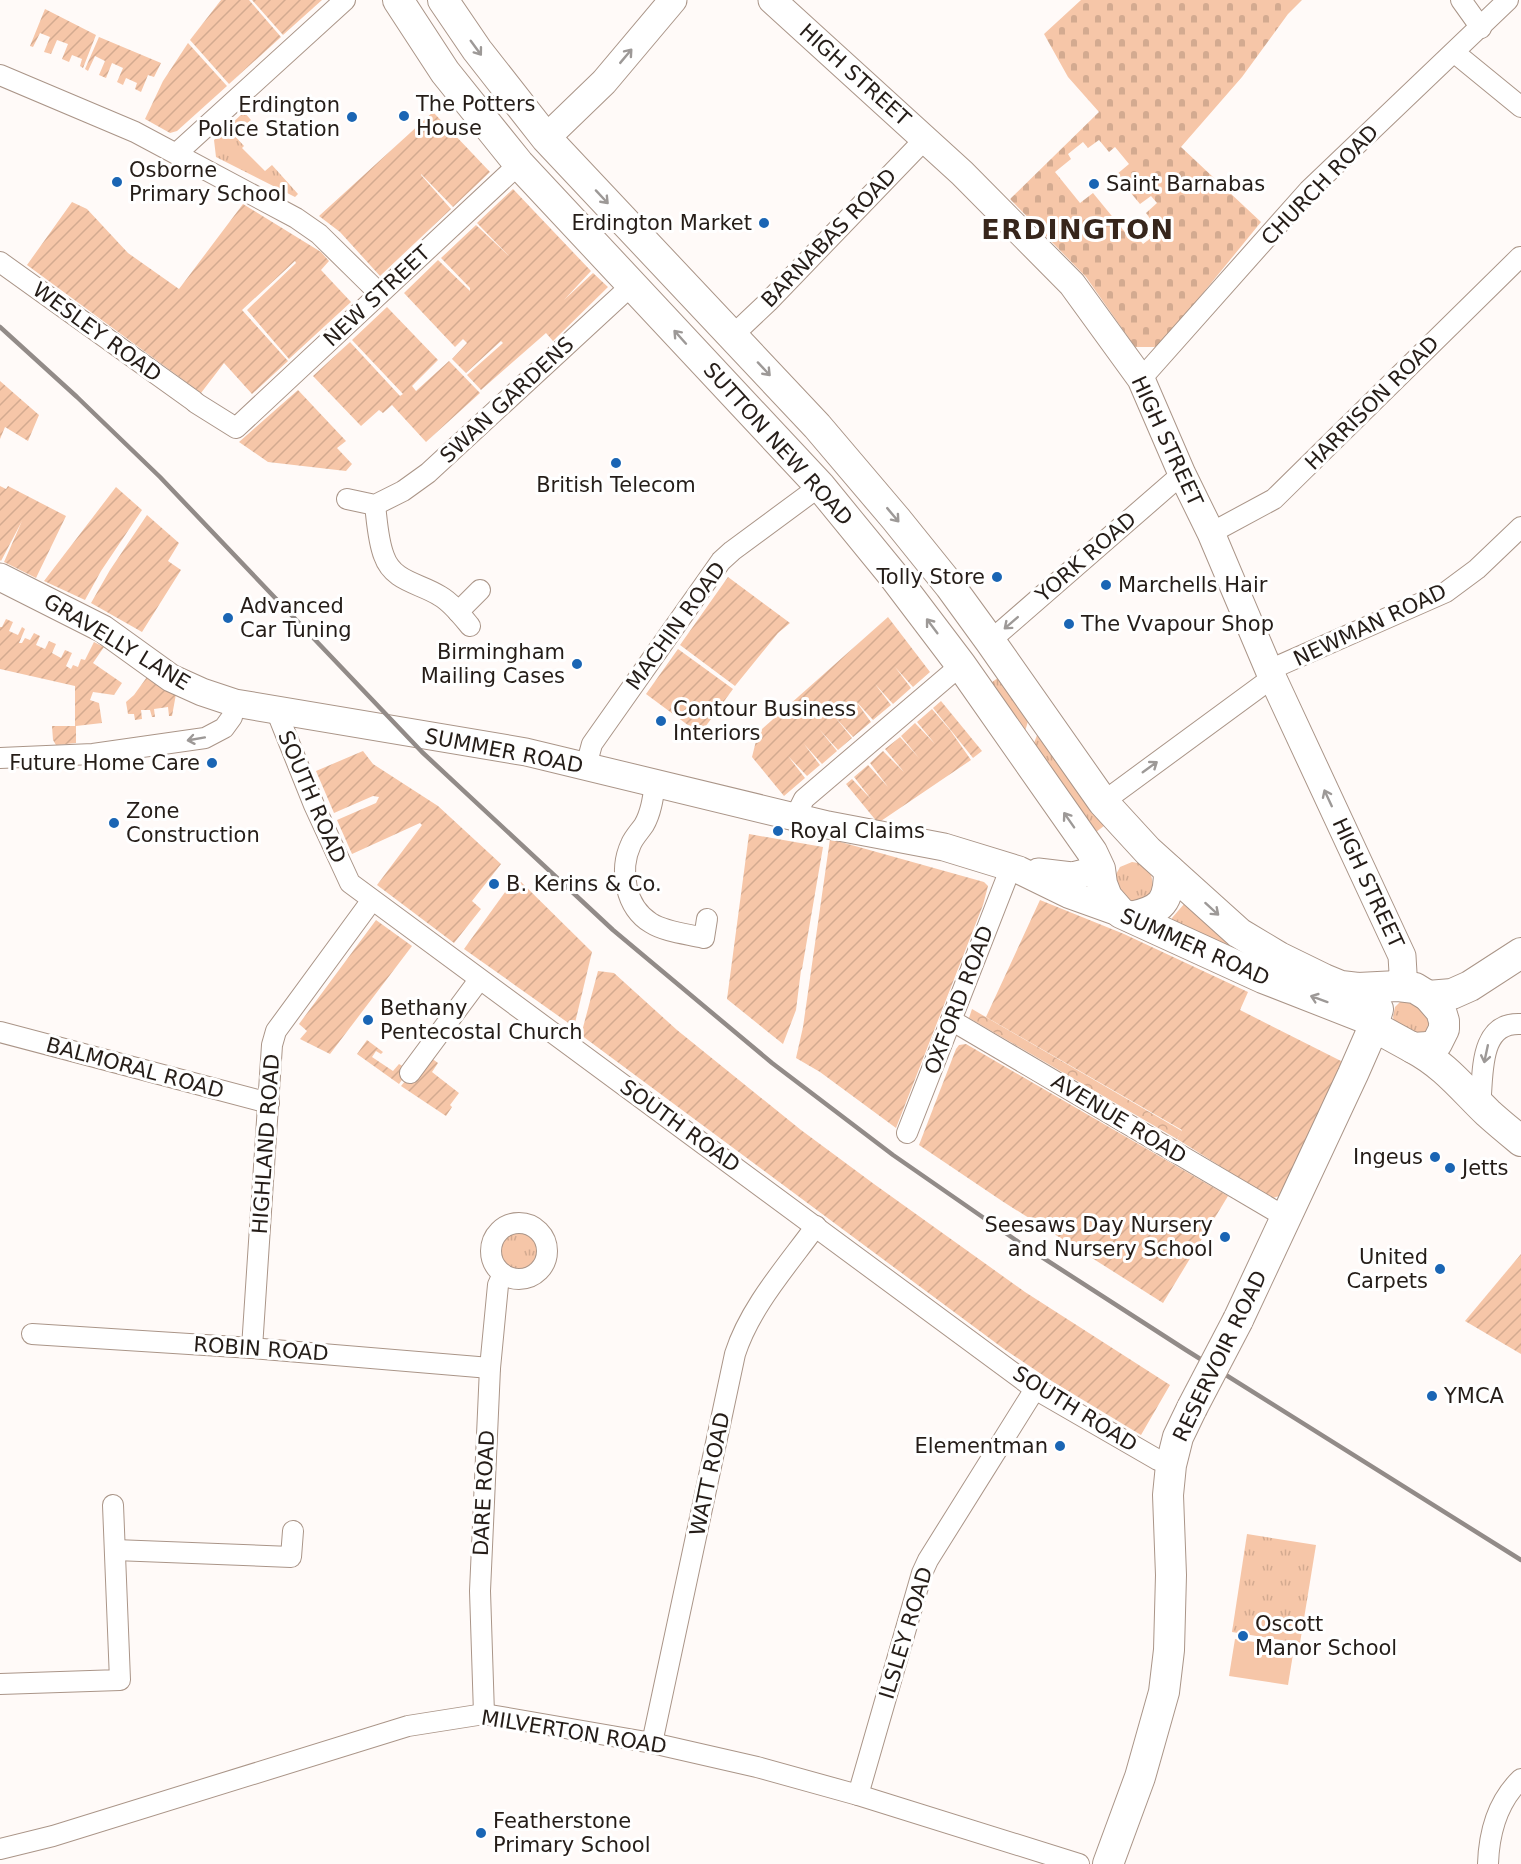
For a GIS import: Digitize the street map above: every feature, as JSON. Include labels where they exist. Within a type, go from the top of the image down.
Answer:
[{"type":"main road","name":"SUTTON NEW ROAD","points":[[398,0],[445,72],[519,164],[820,486],[892,574],[962,665],[1092,852],[1100,869],[1107,897],[1126,915]]},
{"type":"main road","name":"SUTTON NEW ROAD","points":[[443,0],[477,50],[546,138],[817,426],[868,485],[950,586],[1103,802],[1159,861]]},
{"type":"main road","points":[[546,138],[587,100],[673,0]]},
{"type":"main road","name":"HIGH STREET","points":[[772,0],[962,173],[1072,284],[1141,379],[1182,474],[1211,533],[1271,674],[1402,956],[1403,973],[1396,987]]},
{"type":"main road","name":"GRAVELLY LANE","points":[[0,577],[103,629],[171,678],[235,703]]},
{"type":"main road","name":"SUMMER ROAD","points":[[235,703],[525,752],[795,817],[944,847],[1015,868],[1072,876],[1100,869]]},
{"type":"main road","points":[[1100,869],[1104,861],[1122,851],[1159,861],[1169,891],[1166,898],[1148,913],[1126,915]]},
{"type":"main road","name":"SUMMER ROAD","points":[[1159,861],[1239,933],[1279,957],[1341,986],[1396,987]]},
{"type":"main road","name":"SUMMER ROAD","points":[[1015,868],[1068,894],[1126,915],[1263,978],[1373,1023]]},
{"type":"main road","points":[[1428,996],[1452,994],[1470,986],[1521,953]]},
{"type":"main road","points":[[1411,1048],[1428,1047],[1437,1043],[1444,1025],[1521,953]]},
{"type":"main road","points":[[1396,987],[1415,988],[1428,996],[1441,1011],[1444,1025],[1481,1094],[1521,1141],[1488,1113],[1458,1080],[1426,1055],[1373,1023],[1382,1000],[1396,987]]},
{"type":"main road","name":"RESERVOIR ROAD","points":[[1108,1864],[1140,1777],[1164,1692],[1169,1650],[1171,1575],[1168,1495],[1171,1465],[1178,1437],[1287,1218],[1353,1074],[1373,1023]]},
{"type":"main road","name":"RESERVOIR ROAD","points":[[1353,1074],[1374,1056],[1411,1048]]},
{"type":"street","points":[[177,153],[345,0]]},
{"type":"street","points":[[1461,0],[1481,28]]},
{"type":"street","name":"CHURCH ROAD","points":[[1141,379],[1309,190],[1508,0]]},
{"type":"street","points":[[1455,53],[1521,107]]},
{"type":"street","points":[[0,75],[135,132],[296,218],[320,234],[379,293]]},
{"type":"street","name":"BARNABAS ROAD","points":[[732,336],[768,302],[925,139]]},
{"type":"street","name":"NEW STREET","points":[[236,428],[519,164]]},
{"type":"street","name":"HARRISON ROAD","points":[[1211,533],[1274,500],[1520,256]]},
{"type":"street","name":"WESLEY ROAD","points":[[0,261],[195,402],[236,428]]},
{"type":"street","name":"SWAN GARDENS","points":[[375,505],[403,491],[428,473],[633,284]]},
{"type":"street","name":"YORK ROAD","points":[[990,641],[1182,474]]},
{"type":"street","name":"MACHIN ROAD","points":[[586,766],[592,744],[716,568],[732,551],[820,486]]},
{"type":"street","points":[[347,498],[375,505],[384,556],[399,576],[442,597],[464,619],[480,590]]},
{"type":"street","name":"NEWMAN ROAD","points":[[1103,802],[1271,674],[1446,592],[1477,569],[1521,527]]},
{"type":"street","points":[[795,817],[804,799],[962,665]]},
{"type":"street","points":[[0,758],[93,754],[205,738],[224,728],[232,717],[235,703]]},
{"type":"street","name":"SOUTH ROAD","points":[[276,710],[350,883],[1035,1389],[1158,1460],[1171,1465]]},
{"type":"street","points":[[655,784],[650,812],[632,843],[625,863],[630,898],[638,911],[651,923],[673,931],[705,938],[707,919]]},
{"type":"street","name":"OXFORD ROAD","points":[[908,1133],[951,1020],[1015,868]]},
{"type":"street","name":"HIGHLAND ROAD","points":[[252,1348],[272,1045],[276,1031],[372,900]]},
{"type":"street","points":[[410,1072],[480,980]]},
{"type":"street","name":"AVENUE ROAD","points":[[951,1020],[1287,1218]]},
{"type":"street","points":[[1481,1094],[1486,1047],[1497,1031],[1515,1023]]},
{"type":"street","name":"BALMORAL ROAD","points":[[0,1032],[269,1103]]},
{"type":"street","name":"WATT ROAD","points":[[652,1743],[741,1333],[816,1226]]},
{"type":"street","name":"DARE ROAD","points":[[484,1714],[480,1591],[490,1368],[498,1285],[503,1274]]},
{"type":"street","name":"ROBIN ROAD","points":[[32,1334],[252,1348],[490,1368]]},
{"type":"street","name":"ILSLEY ROAD","points":[[858,1796],[922,1573],[1035,1389]]},
{"type":"street","points":[[0,1684],[120,1680],[113,1506]]},
{"type":"street","points":[[115,1550],[291,1557],[293,1531]]},
{"type":"street","name":"MILVERTON ROAD","points":[[0,1849],[53,1836],[408,1726],[484,1714],[652,1743],[757,1767],[1079,1864]]},
{"type":"street","points":[[1488,1864],[1489,1847],[1496,1818],[1509,1791],[1521,1779]]},
{"type":"green space","points":[[221,0],[249,0],[281,37],[229,84],[190,40]]},
{"type":"green space","points":[[252,0],[322,0],[283,35]]},
{"type":"green space","points":[[1081,0],[1302,0],[1288,14],[1242,77],[1181,147],[1261,222],[1159,347],[1135,347],[1086,277],[1010,199],[1099,112],[1068,77],[1044,34]],"holes":[[[1099,140],[1109,152],[1115,147],[1129,164],[1116,175],[1140,204],[1151,196],[1157,203],[1146,213],[1154,224],[1146,231],[1151,238],[1143,244],[1134,233],[1129,237],[1093,193],[1080,203],[1055,172],[1071,159],[1068,154],[1083,142],[1088,148]]]},
{"type":"green space","points":[[45,9],[96,35],[83,68],[80,66],[82,59],[72,55],[69,62],[62,59],[68,44],[57,40],[51,54],[44,52],[50,37],[40,33],[33,47],[30,46]]},
{"type":"green space","points":[[99,37],[161,63],[154,77],[148,75],[141,92],[135,89],[137,83],[126,78],[123,85],[117,82],[123,68],[112,63],[106,78],[99,75],[105,61],[95,56],[88,71],[85,69]]},
{"type":"green space","points":[[188,43],[227,86],[177,131],[170,133],[145,119],[163,81]]},
{"type":"green space","points":[[244,112],[251,120],[234,135],[244,146],[242,148],[265,171],[272,165],[298,194],[295,197],[216,157],[214,140]]},
{"type":"green space","points":[[433,112],[490,172],[453,207],[421,174],[451,209],[380,276],[340,232],[319,216]]},
{"type":"green space","points":[[513,189],[591,271],[564,300],[593,273],[608,287],[553,341],[546,333],[481,390],[467,375],[503,343],[501,341],[466,373],[452,359],[467,343],[463,339],[455,347],[404,293],[438,260],[470,291],[470,288],[441,258],[476,225],[510,257],[477,223]]},
{"type":"green space","points":[[72,202],[87,209],[128,253],[179,289],[243,204],[321,252],[329,261],[321,270],[351,302],[289,359],[247,310],[296,263],[295,261],[242,310],[288,361],[252,394],[224,363],[201,393],[27,265]]},
{"type":"green space","points":[[387,307],[438,360],[412,386],[416,391],[449,361],[480,393],[426,442],[392,405],[383,413],[379,410],[361,426],[313,376],[350,342],[400,396],[403,394],[352,340]]},
{"type":"green space","points":[[0,381],[39,415],[28,441],[5,427],[0,439]]},
{"type":"green space","points":[[298,390],[346,441],[337,448],[352,464],[346,471],[268,462],[239,442]]},
{"type":"green space","points":[[0,486],[6,489],[8,486],[66,516],[36,578],[4,562],[22,521],[0,560]]},
{"type":"green space","points":[[116,487],[142,510],[101,571],[85,600],[44,581]]},
{"type":"green space","points":[[147,515],[179,543],[168,561],[181,570],[142,632],[91,603]]},
{"type":"green space","points":[[728,577],[790,623],[778,633],[735,686],[680,645]]},
{"type":"green space","points":[[888,617],[930,672],[913,687],[895,667],[911,688],[893,704],[875,684],[891,705],[873,720],[855,700],[871,722],[853,737],[835,717],[852,738],[838,750],[819,729],[837,751],[822,764],[804,744],[820,765],[807,776],[788,756],[805,778],[784,796],[752,757],[756,741],[753,737]]},
{"type":"green space","points":[[6,619],[13,622],[9,631],[18,635],[22,627],[25,629],[19,643],[22,643],[25,638],[30,640],[34,633],[40,636],[36,645],[45,649],[49,641],[56,644],[52,653],[61,658],[65,650],[72,653],[66,666],[71,669],[73,665],[78,667],[81,659],[85,660],[94,642],[104,647],[93,663],[122,683],[114,695],[93,692],[90,700],[99,703],[102,723],[76,726],[76,743],[56,745],[53,740],[52,726],[75,726],[75,686],[0,669],[0,627]]},
{"type":"green space","points":[[678,649],[733,689],[700,734],[646,694]]},
{"type":"green space","points":[[1002,675],[1029,718],[1023,738],[988,685]]},
{"type":"green space","points":[[147,677],[176,694],[172,716],[169,716],[168,707],[154,709],[155,717],[152,717],[150,710],[141,710],[142,719],[135,720],[134,714],[128,714],[126,702]]},
{"type":"green space","points":[[941,701],[982,751],[973,758],[933,708]]},
{"type":"green space","points":[[932,709],[971,760],[878,823],[846,784],[852,779],[871,799],[854,777],[868,765],[888,787],[870,763],[883,751],[904,772],[885,749],[900,737],[919,758],[901,736],[915,723],[935,744],[917,722]]},
{"type":"green space","points":[[1039,730],[1109,822],[1091,836],[1031,751]]},
{"type":"green space","points":[[363,751],[373,764],[438,806],[501,864],[472,901],[481,909],[454,943],[377,885],[422,825],[420,823],[352,854],[337,820],[376,803],[379,797],[373,796],[334,813],[316,771]]},
{"type":"green space","points":[[749,834],[823,847],[796,1010],[783,1044],[727,999]]},
{"type":"green space","points":[[830,839],[984,882],[988,886],[983,905],[896,1128],[820,1072],[796,1058],[803,1027]]},
{"type":"green space","points":[[1132,862],[1147,868],[1152,881],[1152,892],[1138,903],[1122,900],[1114,878],[1120,867]]},
{"type":"green space","points":[[516,877],[592,952],[574,1027],[464,949]]},
{"type":"green space","points":[[1040,900],[1124,934],[1248,992],[1240,1010],[1343,1062],[1279,1196],[1273,1198],[1266,1195],[1177,1139],[1182,1130],[986,1017]]},
{"type":"green space","points":[[1184,904],[1191,904],[1249,951],[1244,960],[1172,923],[1172,918]]},
{"type":"green space","points":[[376,920],[412,946],[330,1054],[300,1039],[307,1031],[299,1024]]},
{"type":"green space","points":[[598,971],[614,973],[677,1030],[801,1130],[874,1184],[1025,1292],[1170,1385],[1141,1435],[1004,1349],[581,1035]]},
{"type":"green space","points":[[1402,1000],[1416,1005],[1426,1014],[1428,1027],[1418,1038],[1395,1027],[1393,1017],[1395,1007]]},
{"type":"green space","points":[[972,1009],[1182,1131],[1177,1139],[969,1018]]},
{"type":"green space","points":[[367,1040],[383,1052],[381,1054],[376,1051],[372,1057],[393,1071],[399,1064],[409,1070],[399,1084],[357,1054]]},
{"type":"green space","points":[[966,1044],[1228,1196],[1163,1303],[1002,1201],[919,1145],[956,1049],[959,1045]]},
{"type":"green space","points":[[427,1055],[438,1063],[432,1072],[459,1093],[450,1105],[452,1107],[446,1116],[401,1086]]},
{"type":"green space","points":[[519,1232],[532,1238],[538,1251],[532,1264],[519,1270],[506,1264],[500,1251],[506,1238]]},
{"type":"green space","points":[[1521,1254],[1521,1354],[1465,1321]]},
{"type":"green space","points":[[1247,1534],[1316,1545],[1300,1643],[1232,1632]]},
{"type":"green space","points":[[1235,1639],[1294,1648],[1288,1685],[1229,1676]]},
{"type":"railway","points":[[0,327],[160,477],[422,752],[613,930],[772,1063],[893,1155],[1020,1243],[1521,1560]]},
{"type":"place","name":"The Potters House","points":[[404,116]]},
{"type":"place","name":"Erdington Police Station","points":[[352,117]]},
{"type":"place","name":"Osborne Primary School","points":[[117,182]]},
{"type":"place","name":"Saint Barnabas","points":[[1094,184]]},
{"type":"place","name":"Erdington Market","points":[[764,223]]},
{"type":"place","name":"British Telecom","points":[[616,463]]},
{"type":"place","name":"Tolly Store","points":[[997,577]]},
{"type":"place","name":"Marchells Hair","points":[[1106,585]]},
{"type":"place","name":"Advanced Car Tuning","points":[[228,618]]},
{"type":"place","name":"The Vvapour Shop","points":[[1069,624]]},
{"type":"place","name":"Birmingham Mailing Cases","points":[[577,664]]},
{"type":"place","name":"Contour Business Interiors","points":[[661,721]]},
{"type":"place","name":"Future Home Care","points":[[212,763]]},
{"type":"place","name":"Zone Construction","points":[[114,823]]},
{"type":"place","name":"Royal Claims","points":[[778,831]]},
{"type":"place","name":"B. Kerins & Co.","points":[[494,884]]},
{"type":"place","name":"Bethany Pentecostal Church","points":[[368,1020]]},
{"type":"place","name":"Ingeus","points":[[1435,1157]]},
{"type":"place","name":"Jetts","points":[[1450,1168]]},
{"type":"place","name":"Seesaws Day Nursery and Nursery School","points":[[1225,1237]]},
{"type":"place","name":"United Carpets","points":[[1440,1269]]},
{"type":"place","name":"YMCA","points":[[1432,1396]]},
{"type":"place","name":"Elementman","points":[[1060,1446]]},
{"type":"place","name":"Oscott Manor School","points":[[1243,1636]]},
{"type":"place","name":"Featherstone Primary School","points":[[481,1833]]},
{"type":"district","name":"ERDINGTON","points":[[1078,230]]}]
